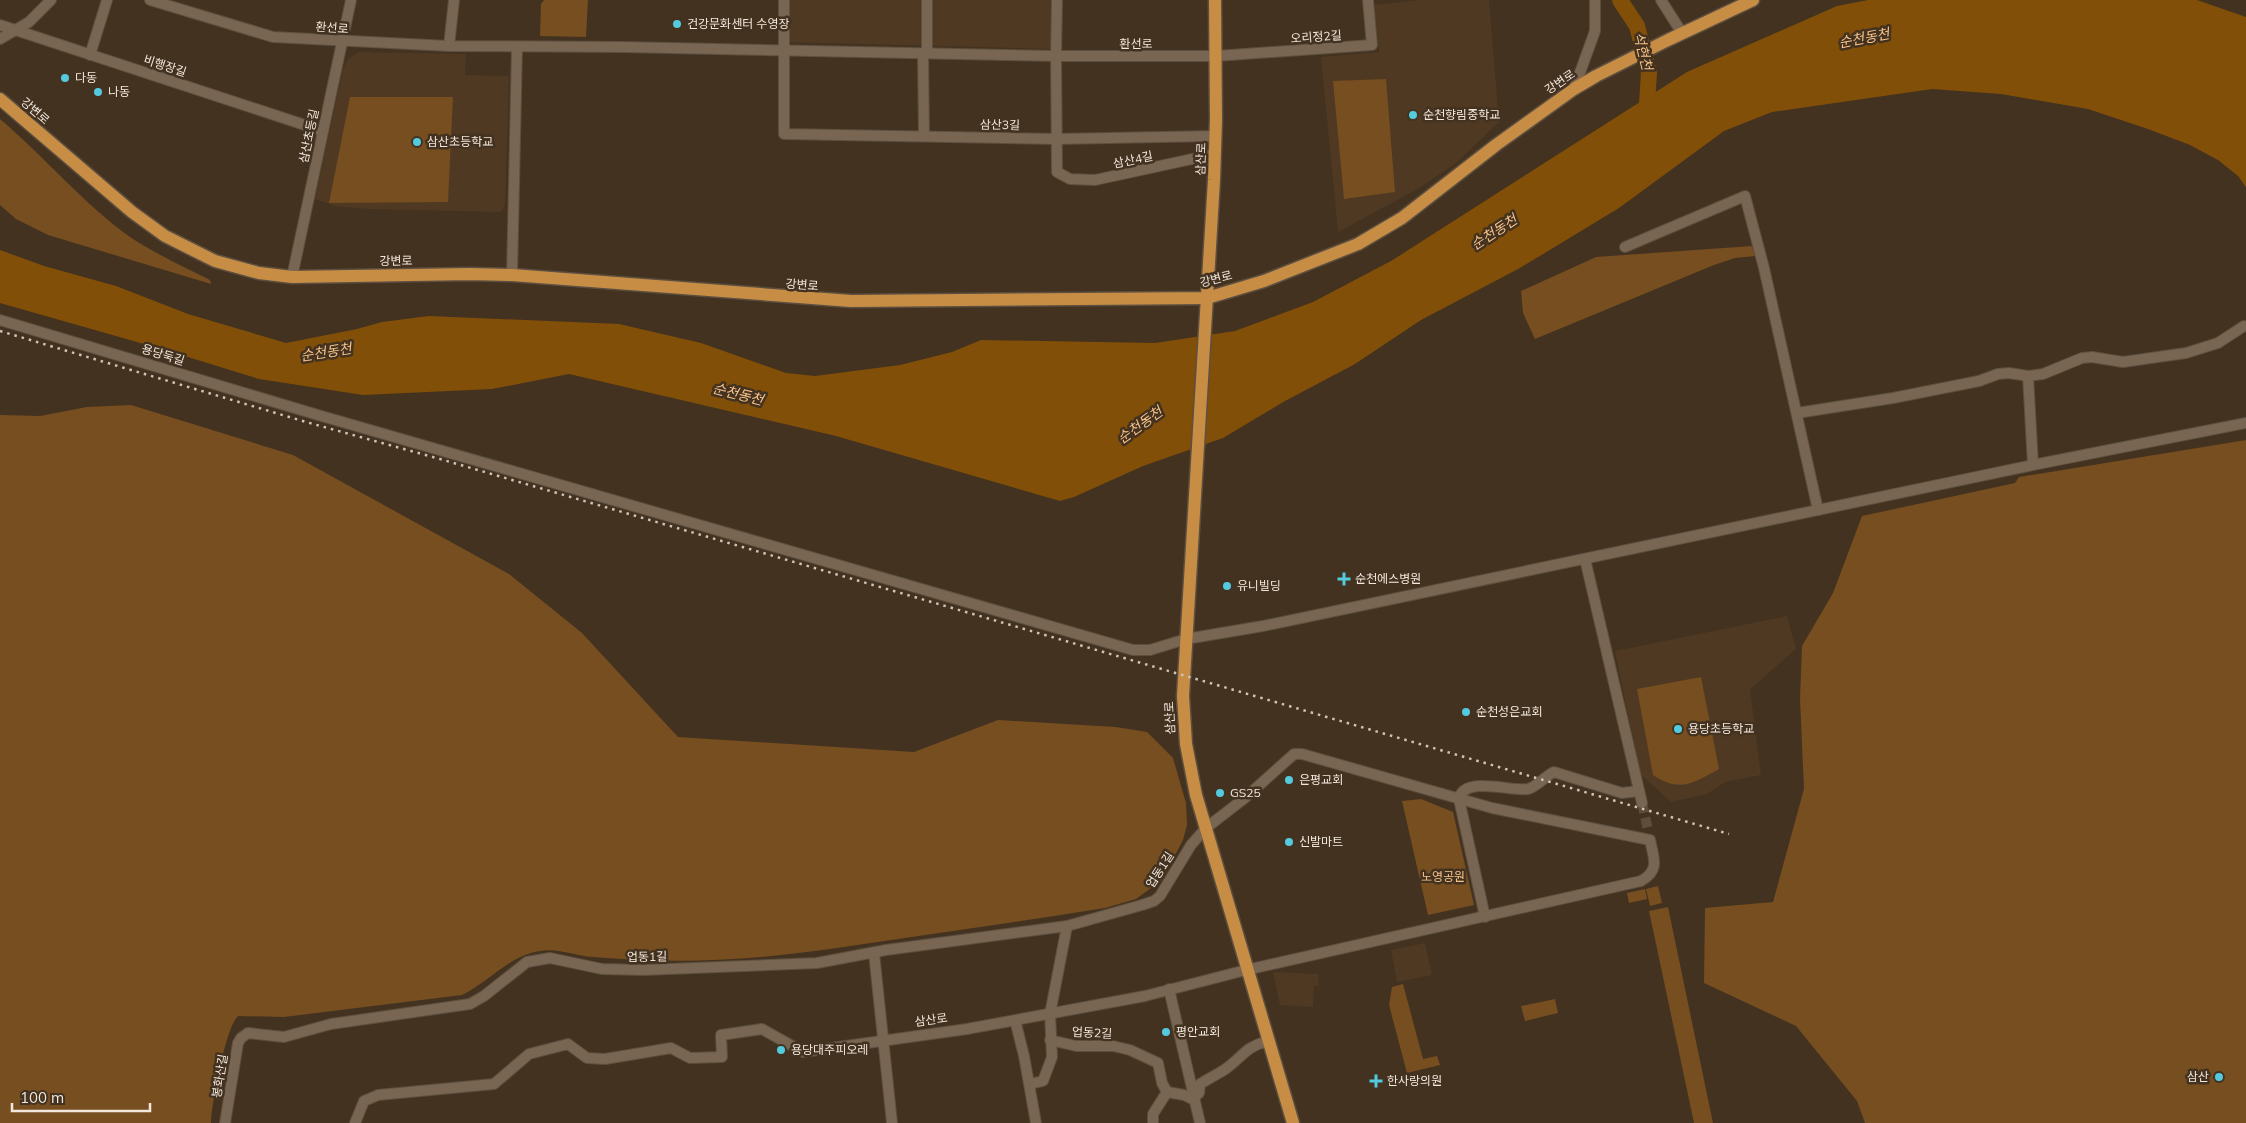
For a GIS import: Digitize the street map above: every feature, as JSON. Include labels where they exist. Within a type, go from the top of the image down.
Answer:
[{"type":"main road","name":"삼산로","points":[[1215,0],[1216,136],[1183,696],[1186,744],[1196,795],[1292,1123]]},
{"type":"main road","points":[[1682,33],[1753,0]]},
{"type":"main road","name":"강변로","points":[[0,99],[109,193],[165,236],[215,261],[253,272],[292,277],[512,275],[850,301],[1206,298],[1273,278],[1358,244],[1402,218],[1496,145],[1574,89],[1682,33]]},
{"type":"street","points":[[0,39],[29,22],[51,0]]},
{"type":"street","points":[[90,55],[107,0]]},
{"type":"street","name":"환선로","points":[[150,0],[273,37],[342,42],[449,46],[1056,56],[1216,56]]},
{"type":"street","name":"삼산초등길","points":[[292,277],[350,0]]},
{"type":"street","points":[[449,46],[454,0]]},
{"type":"street","points":[[784,0],[784,51]]},
{"type":"street","points":[[924,136],[927,0]]},
{"type":"street","points":[[1056,139],[1057,0]]},
{"type":"street","name":"오리정2길","points":[[1216,56],[1372,45],[1368,0]]},
{"type":"street","points":[[1574,89],[1595,31],[1595,0]]},
{"type":"street","points":[[1661,0],[1682,33]]},
{"type":"street","name":"비행장길","points":[[0,25],[323,131]]},
{"type":"street","points":[[512,275],[517,47]]},
{"type":"street","name":"삼산3길","points":[[784,51],[784,134],[1056,139],[1216,136]]},
{"type":"street","name":"삼산4길","points":[[1056,139],[1057,172],[1070,179],[1095,180],[1215,154]]},
{"type":"street","points":[[1625,247],[1745,196],[1766,277],[1818,510]]},
{"type":"street","name":"용당둑길","points":[[0,320],[318,415],[1125,648],[1150,650],[1186,639],[1263,626],[2033,465],[2246,423]]},
{"type":"street","points":[[1797,413],[1893,398],[1978,381],[2008,372],[2028,376],[2055,370],[2082,358],[2092,357],[2123,362],[2186,353],[2218,343],[2244,326]]},
{"type":"street","points":[[2028,376],[2033,465]]},
{"type":"street","points":[[1586,559],[1642,803]]},
{"type":"street","name":"업동1길","points":[[244,1034],[252,1032],[284,1037],[331,1024],[470,1004],[484,996],[527,962],[538,959],[560,960],[602,969],[643,970],[817,964],[874,953],[1067,926],[1154,901],[1160,896],[1192,845],[1206,828],[1246,797],[1294,754],[1302,754],[1460,800]]},
{"type":"street","points":[[1485,917],[1460,800],[1463,792],[1480,786],[1528,788],[1554,772],[1622,793],[1639,791]]},
{"type":"street","points":[[1246,970],[1641,881],[1650,876],[1655,867],[1649,836],[1492,808],[1460,800]]},
{"type":"street","points":[[1030,1084],[1043,1081],[1052,1057],[1050,1014],[1067,926]]},
{"type":"street","points":[[874,953],[892,1123]]},
{"type":"street","name":"삼산로","points":[[355,1123],[364,1101],[378,1095],[494,1084],[529,1054],[568,1044],[587,1058],[605,1059],[671,1048],[690,1058],[722,1057],[721,1035],[762,1029],[803,1052],[1050,1014],[1169,989],[1246,970]]},
{"type":"street","points":[[1169,989],[1200,1123]]},
{"type":"street","points":[[1015,1020],[1030,1084],[1036,1123]]},
{"type":"street","name":"봉화산길","points":[[225,1123],[238,1043],[244,1034]]},
{"type":"street","name":"업동2길","points":[[1050,1040],[1076,1046],[1113,1046],[1147,1057],[1158,1064],[1162,1082],[1167,1092]]},
{"type":"street","points":[[1153,1123],[1153,1114],[1167,1092],[1184,1095],[1192,1099],[1199,1093],[1200,1084],[1224,1070],[1242,1052],[1256,1044],[1269,1041]]},
{"type":"shaded area","points":[[784,0],[1055,0],[1055,49],[783,42]]},
{"type":"shaded area","name":"순천향림중학교","points":[[1420,0],[1489,0],[1499,122],[1455,164],[1416,190],[1338,232],[1321,57],[1379,52],[1374,5]]},
{"type":"shaded area","name":"삼산초등학교","points":[[359,52],[466,54],[465,75],[509,76],[505,205],[501,212],[368,209],[335,206],[315,199],[343,69],[348,59]]},
{"type":"shaded area","name":"용당초등학교","points":[[1787,616],[1796,649],[1750,689],[1761,775],[1725,782],[1707,794],[1671,802],[1640,774],[1615,651]]},
{"type":"shaded area","points":[[1425,943],[1432,975],[1397,982],[1391,950]]},
{"type":"shaded area","points":[[1273,972],[1318,974],[1319,986],[1314,986],[1313,1007],[1280,1005]]},
{"type":"green space","points":[[544,0],[588,0],[586,37],[540,36],[541,4]]},
{"type":"green space","points":[[1386,79],[1395,192],[1344,199],[1333,81]]},
{"type":"green space","points":[[350,97],[453,97],[448,202],[329,203]]},
{"type":"green space","points":[[0,119],[115,226],[171,261],[210,280],[211,284],[48,235],[16,219],[0,205]]},
{"type":"green space","points":[[1752,246],[1756,256],[1735,258],[1714,265],[1535,339],[1523,313],[1521,291],[1596,257]]},
{"type":"green space","points":[[131,405],[293,455],[509,574],[582,633],[678,737],[914,752],[998,720],[1116,727],[1147,732],[1173,758],[1186,803],[1187,825],[1183,840],[1162,880],[1136,899],[1105,908],[836,948],[754,958],[698,961],[645,960],[586,956],[547,950],[529,954],[509,963],[462,995],[284,1017],[238,1016],[228,1035],[224,1050],[211,1123],[0,1123],[0,415],[40,416],[87,407]]},
{"type":"green space","points":[[2246,440],[2246,1123],[1865,1123],[1857,1101],[1796,1026],[1704,983],[1705,908],[1773,902],[1804,789],[1800,699],[1802,646],[1833,593],[1862,516],[2015,483],[2019,477]]},
{"type":"green space","name":"용당초등학교","points":[[1701,677],[1719,769],[1694,782],[1679,785],[1671,784],[1653,775],[1637,689]]},
{"type":"green space","name":"노영공원","points":[[1421,799],[1453,812],[1474,905],[1428,915],[1402,801]]},
{"type":"green space","points":[[1658,886],[1662,903],[1650,906],[1646,889]]},
{"type":"green space","points":[[1645,889],[1647,899],[1629,903],[1627,893]]},
{"type":"green space","points":[[1668,907],[1713,1123],[1694,1123],[1649,911]]},
{"type":"green space","points":[[1403,984],[1423,1059],[1437,1056],[1440,1065],[1407,1073],[1389,1005],[1392,987]]},
{"type":"green space","points":[[1555,999],[1558,1013],[1525,1021],[1521,1006]]},
{"type":"water","name":"순천동천","points":[[1868,0],[2197,0],[2246,17],[2246,187],[2238,176],[2218,160],[2190,145],[2148,129],[2088,109],[2001,94],[1932,89],[1772,112],[1724,131],[1619,208],[1520,268],[1421,320],[1355,364],[1285,401],[1223,438],[1143,466],[1074,497],[1060,501],[836,436],[569,374],[492,389],[363,395],[259,379],[0,303],[0,250],[44,266],[116,286],[188,314],[286,343],[382,322],[429,316],[619,324],[701,343],[786,373],[815,376],[900,365],[952,352],[981,340],[1155,343],[1235,331],[1313,302],[1391,261],[1687,72],[1837,6]]},
{"type":"waterway","name":"석현천","points":[[1620,0],[1637,26],[1649,73],[1646,118]]},
{"type":"tunnel","points":[[1642,803],[1648,830]]},
{"type":"railway","points":[[0,331],[306,422],[440,459],[1729,834]]},
{"type":"place","name":"건강문화센터 수영장","points":[[677,24]]},
{"type":"place","name":"다동","points":[[65,78]]},
{"type":"place","name":"나동","points":[[98,92]]},
{"type":"place","name":"순천향림중학교","points":[[1413,115]]},
{"type":"place","name":"삼산초등학교","points":[[417,142]]},
{"type":"place","name":"순천에스병원","points":[[1344,579]]},
{"type":"place","name":"유니빌딩","points":[[1227,586]]},
{"type":"place","name":"순천성은교회","points":[[1466,712]]},
{"type":"place","name":"용당초등학교","points":[[1678,729]]},
{"type":"place","name":"은평교회","points":[[1289,780]]},
{"type":"place","name":"GS25","points":[[1220,793]]},
{"type":"place","name":"신발마트","points":[[1289,842]]},
{"type":"place","name":"평안교회","points":[[1166,1032]]},
{"type":"place","name":"용당대주피오레","points":[[781,1050]]},
{"type":"place","name":"삼산","points":[[2219,1077]]},
{"type":"place","name":"한사랑의원","points":[[1376,1081]]}]
